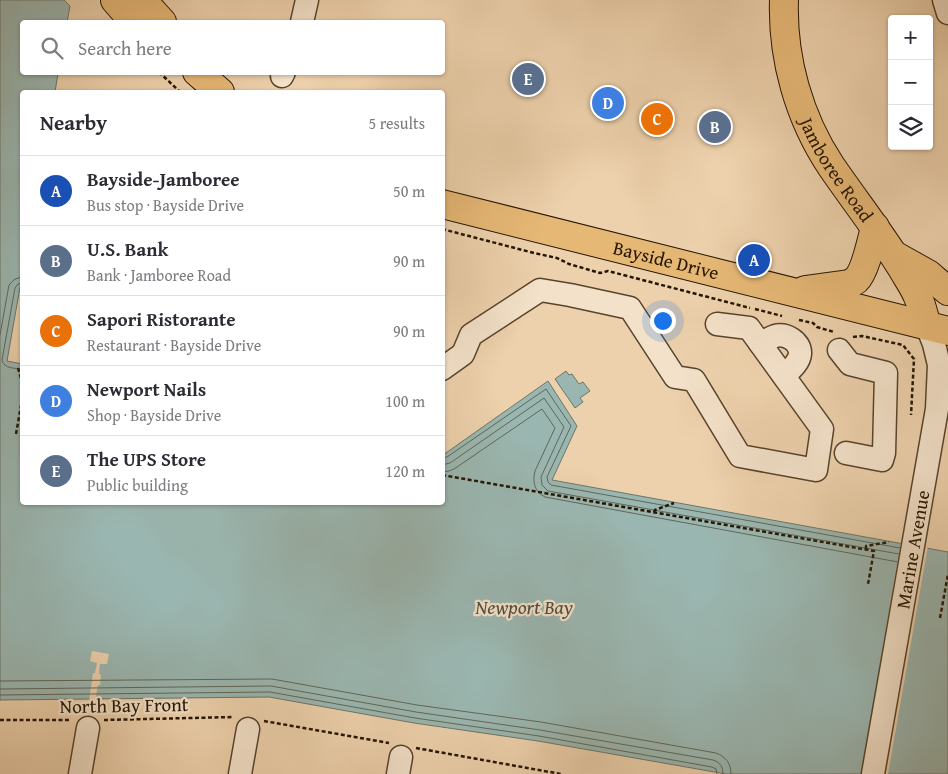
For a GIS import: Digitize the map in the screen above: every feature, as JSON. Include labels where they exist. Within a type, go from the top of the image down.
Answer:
[{"type":"main road","points":[[115,0],[132,20]]},
{"type":"main road","points":[[142,0],[160,20]]},
{"type":"main road","name":"Jamboree Road","points":[[784,0],[786,38],[791,73],[800,105],[813,134],[831,165],[894,255],[938,328]]},
{"type":"main road","points":[[200,75],[218,90]]},
{"type":"main road","name":"Bayside Drive","points":[[445,205],[718,272],[787,304],[938,328]]},
{"type":"main road","points":[[787,304],[856,280],[864,267],[875,227]]},
{"type":"main road","points":[[894,255],[928,274],[948,291]]},
{"type":"street","points":[[302,20],[307,0]]},
{"type":"street","points":[[944,0],[948,13]]},
{"type":"street","points":[[445,367],[463,354],[471,334],[540,290],[630,308],[675,378],[694,380],[740,456],[816,470],[822,429],[750,328],[717,324]]},
{"type":"street","name":"Marine Avenue","points":[[873,774],[935,425],[939,365],[934,344],[938,328]]},
{"type":"street","points":[[760,343],[776,336],[790,338],[798,344],[800,353],[795,365],[784,376]]},
{"type":"street","points":[[842,339],[850,364],[886,372],[884,453],[882,460],[846,453]]},
{"type":"street","points":[[80,774],[89,723]]},
{"type":"street","points":[[240,774],[243,723]]},
{"type":"path","points":[[162,75],[178,90]]},
{"type":"path","points":[[445,230],[557,258],[569,264],[600,273],[608,272],[787,304]]},
{"type":"path","points":[[798,320],[813,324],[842,339],[862,336],[903,345],[914,359],[912,415]]},
{"type":"path","points":[[18,368],[20,375]]},
{"type":"path","points":[[16,434],[20,411]]},
{"type":"path","points":[[445,476],[874,551],[868,584]]},
{"type":"path","points":[[654,512],[674,503]]},
{"type":"path","points":[[866,549],[866,546],[889,542]]},
{"type":"path","points":[[940,618],[948,574]]},
{"type":"path","name":"North Bay Front","points":[[0,720],[89,723],[243,723]]},
{"type":"water","name":"Newport Bay","points":[[0,0],[64,0],[70,6],[67,20],[20,20],[20,75],[58,75],[55,90],[20,90],[20,287],[7,361],[20,364],[20,505],[445,505],[445,454],[548,381],[577,426],[552,480],[948,552],[948,774],[726,774],[538,741],[414,723],[269,697],[0,700]]},
{"type":"water","points":[[566,371],[569,375],[572,374],[579,384],[583,382],[590,391],[580,398],[583,402],[575,408],[555,379]]},
{"type":"pier","points":[[901,541],[928,546],[888,774],[861,774]]},
{"type":"pier","points":[[92,651],[109,654],[107,664],[100,664],[100,685],[98,685],[95,701],[89,701],[93,673],[95,673],[97,663],[90,661]]},
{"type":"place","name":"The UPS Store","points":[[528,79]]},
{"type":"place","name":"Newport Nails","points":[[608,103]]},
{"type":"place","name":"Sapori Ristorante","points":[[657,119]]},
{"type":"place","name":"U.S. Bank","points":[[715,127]]},
{"type":"place","name":"Bayside-Jamboree","points":[[754,260]]}]
